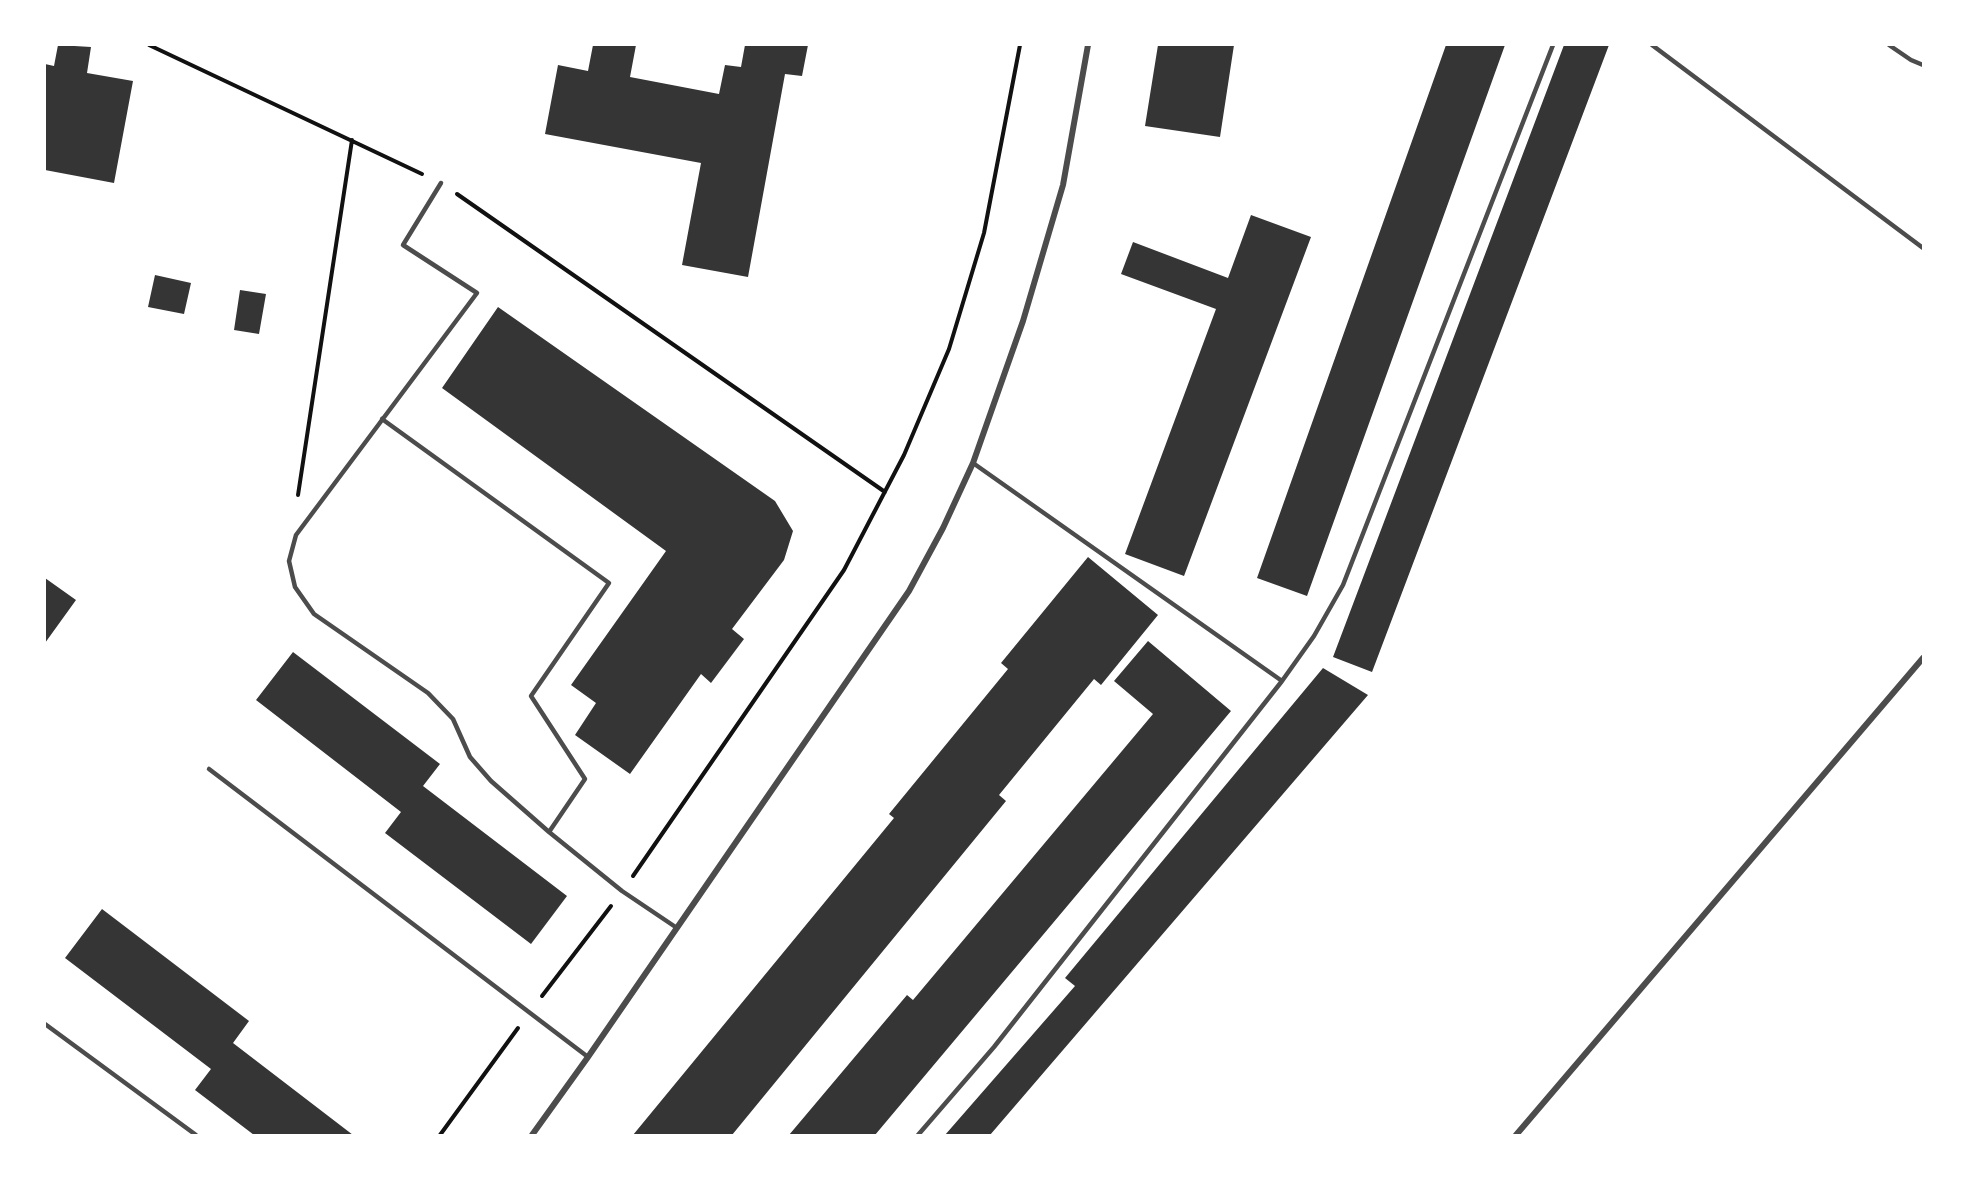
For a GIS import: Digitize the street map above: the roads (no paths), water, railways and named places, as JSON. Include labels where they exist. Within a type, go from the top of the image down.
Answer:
[{"type":"street","points":[[532,1135],[909,591],[943,528],[973,463],[1023,321],[1064,185],[1088,45]]},
{"type":"street","points":[[1516,1135],[1923,658]]},
{"type":"lane","points":[[918,1135],[994,1047],[1282,681],[1314,636],[1343,585],[1553,45]]},
{"type":"lane","points":[[1652,45],[1923,248]]},
{"type":"lane","points":[[1888,45],[1923,65]]},
{"type":"lane","points":[[441,183],[403,244],[477,293],[296,535],[289,561],[295,587],[314,614],[428,693],[453,719],[470,757],[491,782],[622,891],[677,928]]},
{"type":"lane","points":[[382,419],[609,583],[531,696],[585,779],[549,832]]},
{"type":"lane","points":[[973,463],[1282,681]]},
{"type":"lane","points":[[209,769],[588,1057]]},
{"type":"lane","points":[[45,1024],[196,1135]]}]
